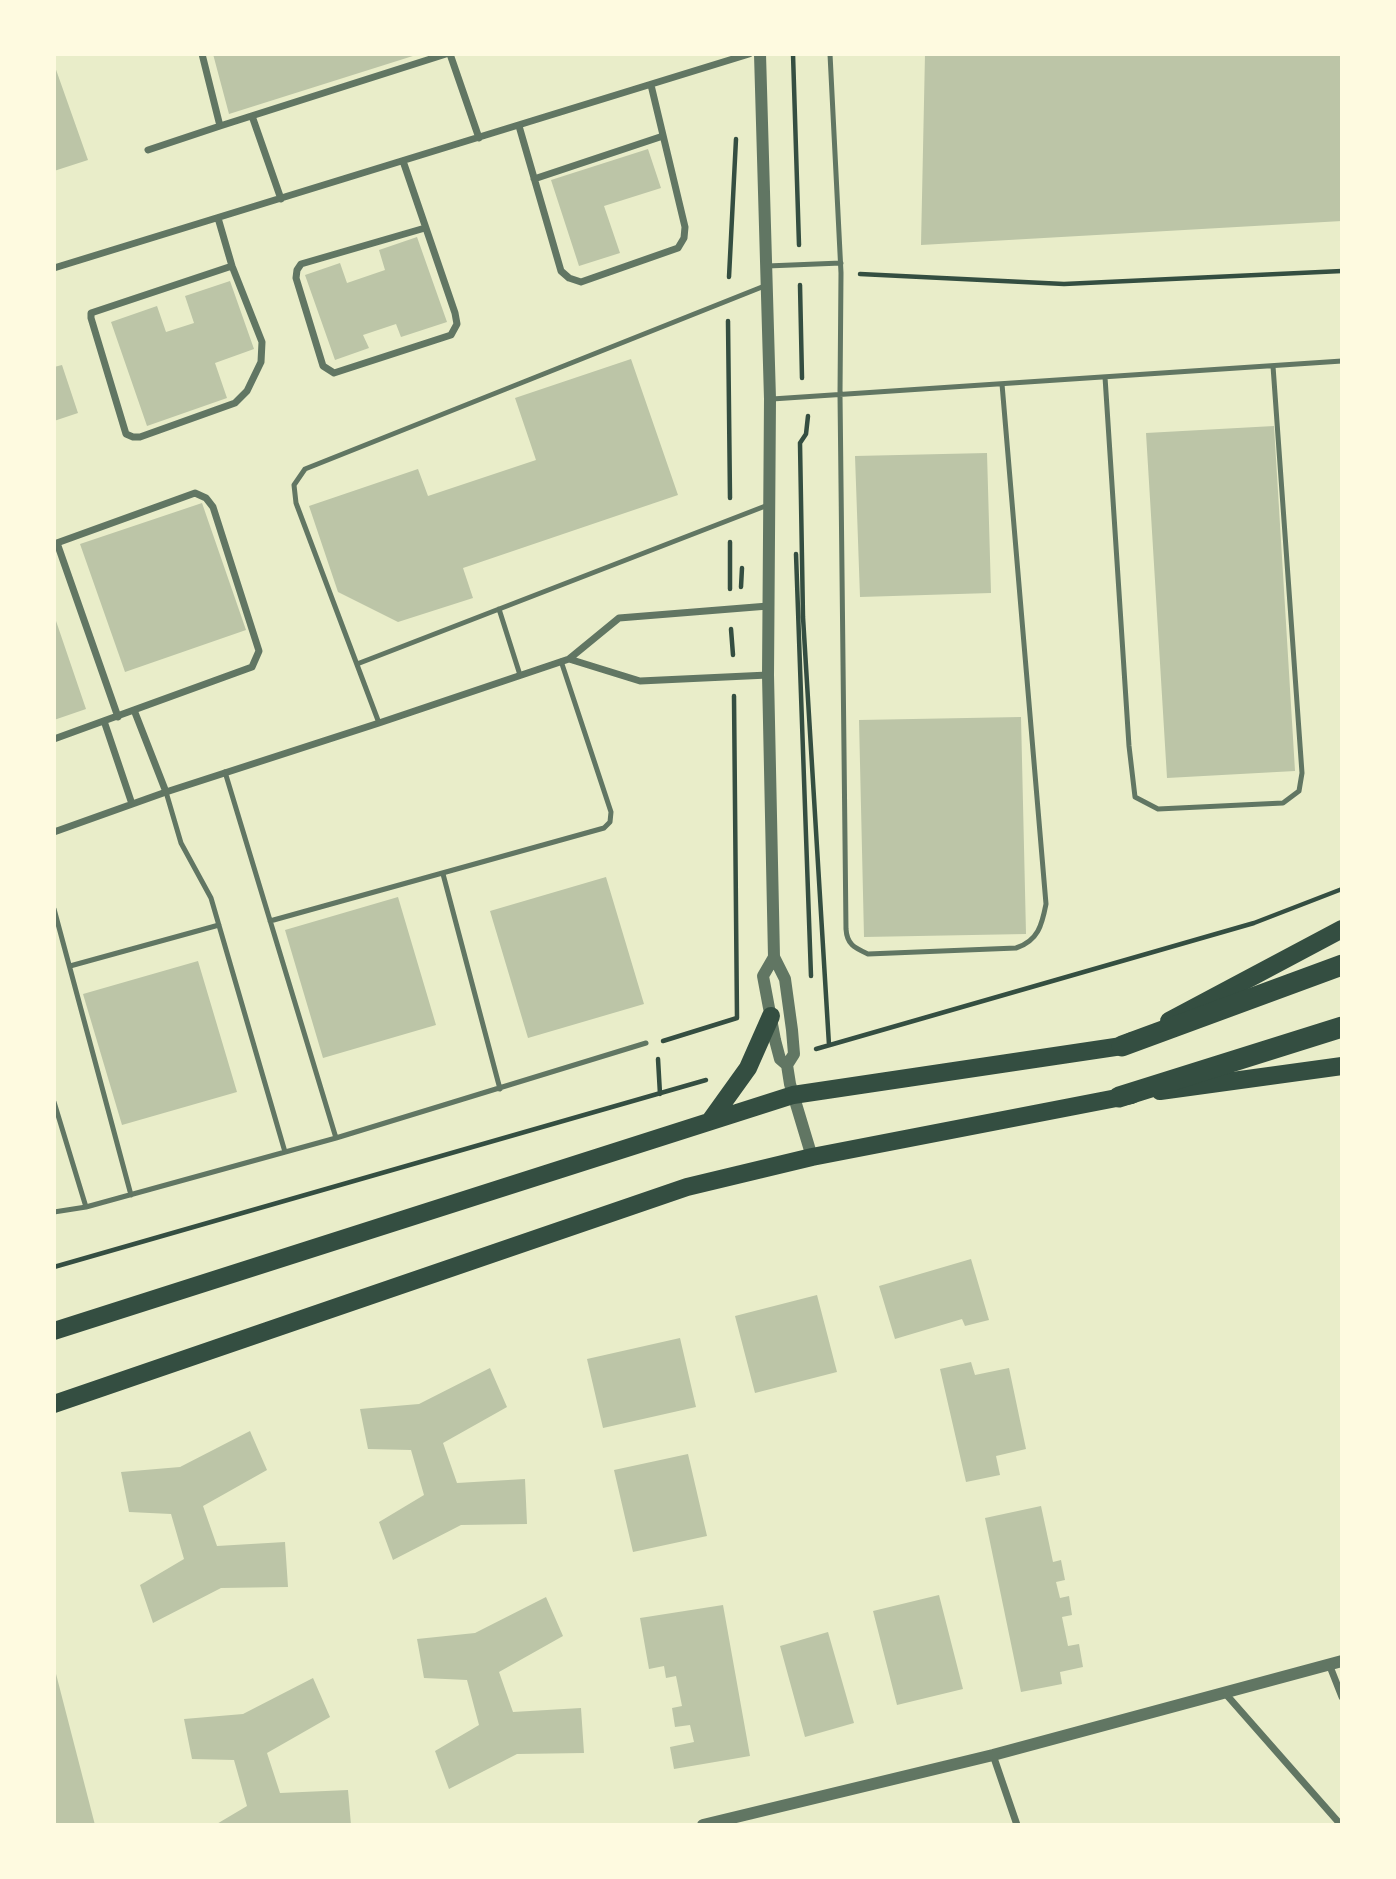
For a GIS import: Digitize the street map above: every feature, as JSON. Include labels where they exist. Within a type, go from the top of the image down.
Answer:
[{"type":"highway","points":[[1122,1046],[1342,965]]},
{"type":"highway","points":[[1119,1097],[1342,1027]]},
{"type":"main road","points":[[54,1331],[793,1096],[1122,1046],[1342,929]]},
{"type":"main road","points":[[710,1121],[748,1068],[771,1016]]},
{"type":"main road","points":[[54,1405],[687,1187],[812,1157],[1119,1097],[1342,1066]]},
{"type":"street","points":[[202,54],[220,126]]},
{"type":"street","points":[[148,150],[448,54],[479,138]]},
{"type":"street","points":[[54,268],[749,54]]},
{"type":"street","points":[[760,54],[770,399],[768,675],[774,957],[785,979],[793,1096],[812,1157]]},
{"type":"street","points":[[519,126],[561,271],[581,282],[678,248],[684,238],[685,227],[651,85]]},
{"type":"street","points":[[252,116],[281,199]]},
{"type":"street","points":[[534,179],[663,136]]},
{"type":"street","points":[[403,161],[457,324],[451,334],[334,373],[323,366],[296,278],[301,264],[425,228]]},
{"type":"street","points":[[218,218],[232,266],[262,341],[261,362],[247,391],[235,403],[139,437],[133,438],[126,434],[91,313],[232,266]]},
{"type":"street","points":[[54,739],[118,717],[251,667],[256,661],[259,652],[213,507],[206,498],[194,493],[56,543],[118,717]]},
{"type":"street","points":[[54,832],[225,772],[565,660],[620,618],[768,606]]},
{"type":"street","points":[[565,660],[640,681],[768,675]]},
{"type":"street","points":[[134,710],[166,792]]},
{"type":"street","points":[[104,721],[132,804]]},
{"type":"street","points":[[774,957],[763,976],[780,1059],[791,1060]]},
{"type":"street","points":[[703,1825],[993,1755],[1335,1662],[1342,1698]]},
{"type":"street","points":[[1224,1692],[1341,1825]]},
{"type":"street","points":[[993,1755],[1017,1825]]},
{"type":"lane","points":[[830,54],[841,263],[840,394],[847,939],[853,947],[868,954],[1016,948],[1029,944],[1042,926],[1046,904],[1002,383]]},
{"type":"lane","points":[[767,266],[841,263]]},
{"type":"lane","points":[[379,723],[296,503],[294,485],[305,469],[768,285]]},
{"type":"lane","points":[[770,399],[1342,361]]},
{"type":"lane","points":[[1105,377],[1128,732],[1135,797],[1158,809],[1283,803],[1299,791],[1303,773],[1273,366]]},
{"type":"lane","points":[[357,664],[769,505]]},
{"type":"lane","points":[[499,609],[520,675]]},
{"type":"lane","points":[[270,921],[604,828],[610,822],[611,811],[565,660]]},
{"type":"lane","points":[[225,772],[336,1138]]},
{"type":"lane","points":[[166,792],[181,844],[211,898],[285,1152]]},
{"type":"lane","points":[[443,874],[500,1089]]},
{"type":"lane","points":[[54,909],[131,1195]]},
{"type":"lane","points":[[69,966],[219,925]]},
{"type":"lane","points":[[54,1212],[86,1207],[336,1138],[646,1043]]},
{"type":"lane","points":[[54,1102],[86,1207]]},
{"type":"path","points":[[793,54],[802,397],[807,417],[806,434],[800,443],[803,617],[829,1045]]},
{"type":"path","points":[[841,273],[1064,284],[1342,271]]},
{"type":"path","points":[[807,417],[820,401],[841,402]]},
{"type":"path","points":[[791,1060],[829,1045],[1254,923],[1342,889]]},
{"type":"path","points":[[54,1267],[748,1068]]},
{"type":"building","points":[[213,54],[416,54],[416,55],[229,114]]},
{"type":"building","points":[[925,54],[1342,54],[1342,221],[921,245]]},
{"type":"building","points":[[54,64],[88,160],[54,171]]},
{"type":"building","points":[[648,149],[661,188],[604,206],[620,253],[579,266],[551,180]]},
{"type":"building","points":[[417,237],[447,322],[401,337],[396,324],[363,335],[369,348],[335,360],[305,275],[340,263],[347,283],[385,270],[379,250]]},
{"type":"building","points":[[230,281],[254,349],[215,363],[227,398],[147,426],[111,322],[157,306],[166,332],[194,323],[185,296]]},
{"type":"building","points":[[631,359],[678,495],[463,568],[473,598],[398,622],[338,592],[309,506],[418,469],[428,496],[536,460],[515,398]]},
{"type":"building","points":[[62,365],[78,413],[54,421],[54,367]]},
{"type":"building","points":[[1274,426],[1295,771],[1167,778],[1146,433]]},
{"type":"building","points":[[987,453],[991,593],[860,597],[855,456]]},
{"type":"building","points":[[202,503],[246,630],[125,672],[80,544]]},
{"type":"building","points":[[54,619],[86,709],[54,720]]},
{"type":"building","points":[[1021,717],[1026,934],[864,937],[859,720]]},
{"type":"building","points":[[606,877],[644,1004],[528,1038],[490,911]]},
{"type":"building","points":[[398,897],[436,1025],[323,1058],[285,930]]},
{"type":"building","points":[[198,961],[237,1092],[122,1125],[83,994]]},
{"type":"building","points":[[971,1259],[989,1320],[965,1326],[962,1319],[895,1339],[879,1286]]},
{"type":"building","points":[[817,1295],[837,1372],[755,1393],[735,1316]]},
{"type":"building","points":[[680,1338],[696,1407],[603,1428],[587,1359]]},
{"type":"building","points":[[971,1362],[975,1375],[1009,1368],[1026,1449],[996,1456],[1000,1475],[966,1482],[940,1369]]},
{"type":"building","points":[[490,1368],[507,1407],[443,1443],[457,1483],[525,1479],[527,1524],[461,1525],[393,1560],[379,1522],[424,1495],[411,1450],[368,1449],[360,1409],[419,1404]]},
{"type":"building","points":[[250,1431],[267,1470],[203,1506],[217,1546],[285,1542],[288,1587],[221,1588],[153,1623],[140,1585],[184,1559],[171,1514],[129,1512],[121,1472],[180,1467]]},
{"type":"building","points":[[688,1454],[707,1536],[633,1552],[614,1470]]},
{"type":"building","points":[[1041,1506],[1053,1562],[1061,1560],[1065,1580],[1056,1582],[1060,1598],[1069,1596],[1072,1615],[1062,1617],[1068,1646],[1079,1644],[1083,1667],[1060,1672],[1062,1684],[1021,1692],[985,1518]]},
{"type":"building","points":[[939,1595],[963,1689],[897,1705],[873,1611]]},
{"type":"building","points":[[546,1597],[563,1636],[499,1672],[513,1712],[581,1708],[584,1753],[517,1754],[449,1789],[435,1751],[479,1725],[467,1680],[424,1678],[417,1639],[475,1633]]},
{"type":"building","points":[[723,1605],[750,1756],[674,1769],[670,1747],[694,1742],[690,1725],[675,1727],[672,1708],[682,1706],[676,1676],[666,1678],[664,1666],[649,1669],[640,1618]]},
{"type":"building","points":[[828,1632],[854,1723],[805,1737],[780,1646]]},
{"type":"building","points":[[55,1670],[95,1825],[54,1825]]},
{"type":"building","points":[[313,1678],[330,1717],[267,1753],[280,1793],[348,1790],[351,1825],[215,1825],[247,1806],[234,1760],[192,1759],[184,1719],[243,1714]]}]
